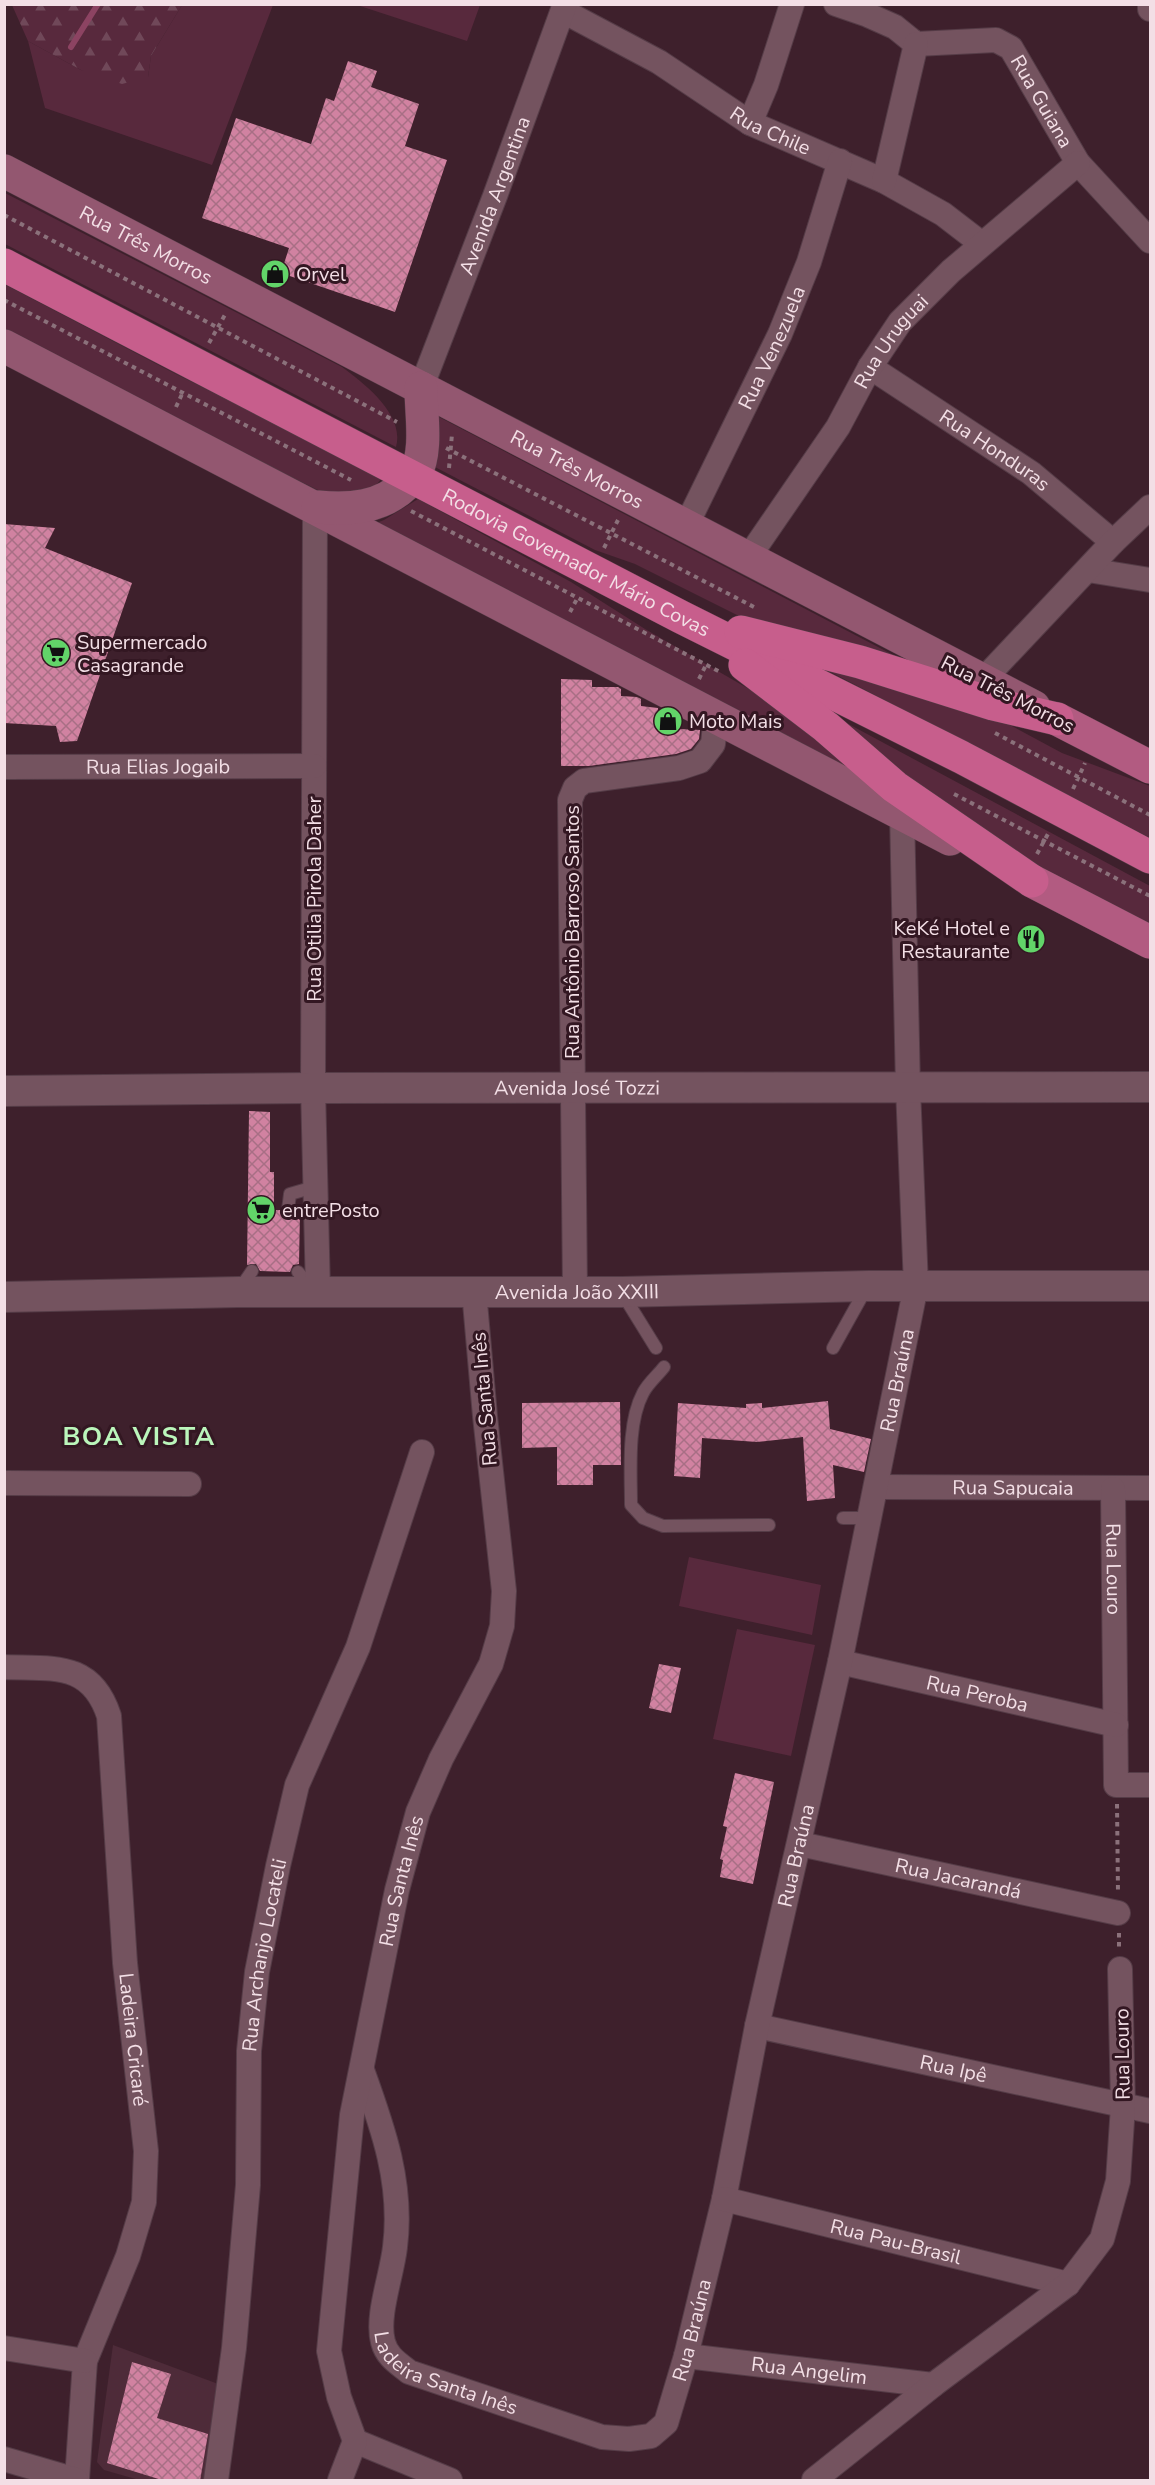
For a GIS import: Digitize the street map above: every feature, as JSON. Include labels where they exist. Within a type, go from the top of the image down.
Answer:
[{"type":"highway","name":"Rodovia Governador Mário Covas","points":[[4,265],[414,476],[681,617],[961,757],[1150,857]]},
{"type":"highway","points":[[681,617],[860,662],[993,704],[1057,719]]},
{"type":"highway","points":[[681,617],[826,728],[895,788],[1032,881]]},
{"type":"main road","name":"Rua Três Morros","points":[[4,171],[982,681],[1057,719],[1149,758]]},
{"type":"main road","points":[[4,346],[1150,942]]},
{"type":"main road","points":[[315,507],[355,508],[387,499],[414,476],[423,436],[421,388]]},
{"type":"street","points":[[750,123],[766,85],[792,4]]},
{"type":"street","points":[[836,4],[895,27],[916,44],[884,182]]},
{"type":"street","points":[[1149,4],[1150,9]]},
{"type":"street","name":"Rua Chile","points":[[564,8],[659,62],[750,123],[884,182],[943,214],[982,244]]},
{"type":"street","name":"Avenida Argentina","points":[[421,388],[564,8]]},
{"type":"street","name":"Rua Guiana","points":[[916,44],[996,40],[1011,48],[1078,163],[1150,241]]},
{"type":"street","name":"Rua Venezuela","points":[[686,526],[780,334],[809,262],[840,161]]},
{"type":"street","name":"Rua Uruguai","points":[[748,558],[838,427],[870,367],[900,322],[951,271],[1078,163]]},
{"type":"street","name":"Rua Honduras","points":[[870,367],[1031,473],[1113,542]]},
{"type":"street","name":"Rua Otilia Pirola Daher","points":[[310,1285],[314,1187],[315,507]]},
{"type":"street","points":[[982,681],[1113,542],[1150,507]]},
{"type":"street","points":[[1088,570],[1150,580]]},
{"type":"street","name":"Rua Antônio Barroso Santos","points":[[575,1292],[570,800],[575,788],[584,781],[679,768],[699,760],[713,744],[716,715]]},
{"type":"street","name":"Rua Elias Jogaib","points":[[4,767],[314,766]]},
{"type":"street","name":"Rua Braúna","points":[[666,2423],[686,2356],[724,2199],[757,2026],[840,1662],[916,1286],[908,1088],[902,813]]},
{"type":"street","name":"Avenida José Tozzi","points":[[4,1091],[573,1087],[1150,1087]]},
{"type":"street","name":"Avenida João XXIII","points":[[4,1297],[245,1281],[474,1291],[575,1292],[868,1286],[1150,1286]]},
{"type":"street","name":"Rua Santa Inês","points":[[355,2441],[339,2397],[330,2351],[352,2115],[397,1890],[418,1812],[441,1759],[491,1665],[502,1626],[504,1591],[474,1291]]},
{"type":"street","name":"Rua Archanjo Locateli","points":[[216,2481],[234,2348],[248,2184],[249,2050],[256,1972],[297,1785],[358,1647],[422,1452]]},
{"type":"street","points":[[4,1483],[189,1484]]},
{"type":"street","name":"Rua Sapucaia","points":[[877,1487],[1113,1490],[1150,1488]]},
{"type":"street","name":"Rua Louro","points":[[1113,1490],[1116,1785]]},
{"type":"street","name":"Rua Peroba","points":[[840,1662],[1116,1725]]},
{"type":"street","name":"Ladeira Cricaré","points":[[4,1668],[66,1670],[87,1680],[103,1697],[109,1716],[124,1963],[146,2151],[144,2202],[128,2256],[85,2361],[76,2481]]},
{"type":"street","points":[[1116,1785],[1150,1785]]},
{"type":"street","name":"Rua Jacarandá","points":[[800,1844],[1118,1913]]},
{"type":"street","name":"Rua Louro","points":[[814,2481],[933,2385],[1068,2284],[1101,2239],[1118,2181],[1123,2106],[1120,1969]]},
{"type":"street","name":"Rua Ipê","points":[[757,2026],[1150,2111]]},
{"type":"street","name":"Ladeira Santa Inês","points":[[362,2070],[383,2129],[398,2197],[396,2247],[382,2319],[382,2341],[389,2357],[409,2372],[602,2437],[629,2439],[651,2436],[666,2423]]},
{"type":"street","name":"Rua Pau-Brasil","points":[[724,2199],[1068,2284]]},
{"type":"street","points":[[4,2348],[85,2361]]},
{"type":"street","name":"Rua Angelim","points":[[686,2356],[933,2385]]},
{"type":"street","points":[[340,2481],[355,2441],[450,2481]]},
{"type":"street","points":[[4,2459],[76,2481]]},
{"type":"lane","points":[[288,1210],[290,1194],[314,1187]]},
{"type":"lane","points":[[833,1348],[868,1286]]},
{"type":"lane","points":[[622,1292],[656,1348]]},
{"type":"lane","points":[[664,1367],[644,1391],[638,1407],[630,1457],[631,1505],[643,1518],[663,1526],[769,1525]]},
{"type":"lane","points":[[843,1518],[870,1518]]},
{"type":"path","points":[[4,215],[756,608]]},
{"type":"path","points":[[4,300],[726,675]]},
{"type":"path","points":[[988,729],[1150,815]]},
{"type":"path","points":[[949,791],[1150,896]]},
{"type":"path","points":[[1116,1785],[1120,1969]]},
{"type":"shaded area","points":[[113,2345],[221,2385],[211,2480],[139,2480],[104,2470],[97,2462]]},
{"type":"green space","points":[[12,4],[182,5],[151,56],[148,77],[122,84],[81,70],[28,41]]},
{"type":"green space","points":[[480,4],[467,41],[357,5]]},
{"type":"green space","points":[[182,5],[273,5],[212,165],[45,108],[28,41],[81,70],[148,77],[151,56]]},
{"type":"green space","points":[[5,193],[342,367],[372,391],[389,412],[395,423],[396,447],[5,244]]},
{"type":"green space","points":[[4,284],[172,372],[382,477],[368,490],[334,498],[5,337]]},
{"type":"green space","points":[[439,417],[943,681],[767,630],[635,564],[595,550],[435,467]]},
{"type":"green space","points":[[418,499],[571,582],[645,629],[801,719],[908,810],[366,527],[384,520]]},
{"type":"green space","points":[[794,653],[995,717],[1062,753],[1150,786],[1150,838]]},
{"type":"green space","points":[[802,699],[1150,886],[1150,936],[979,836]]},
{"type":"green space","points":[[689,1557],[821,1585],[812,1635],[679,1606]]},
{"type":"green space","points":[[737,1629],[815,1645],[791,1756],[713,1739]]},
{"type":"building","points":[[348,61],[377,71],[371,87],[419,104],[405,146],[447,160],[395,312],[281,273],[289,248],[202,218],[236,118],[311,144],[326,98],[334,101]]},
{"type":"building","name":"Supermercado Casagrande","points":[[4,524],[55,528],[45,548],[132,583],[77,741],[60,742],[56,726],[4,723]]},
{"type":"building","points":[[561,679],[592,680],[592,687],[618,687],[621,689],[621,696],[637,697],[641,699],[641,706],[658,708],[658,728],[700,730],[699,739],[691,749],[676,754],[589,766],[561,766]]},
{"type":"building","points":[[249,1111],[270,1112],[270,1172],[274,1172],[274,1210],[280,1210],[283,1216],[288,1218],[294,1215],[296,1210],[300,1211],[299,1264],[293,1265],[290,1272],[260,1271],[256,1264],[247,1265]]},
{"type":"building","points":[[828,1401],[830,1429],[871,1439],[864,1472],[833,1465],[835,1498],[807,1501],[803,1437],[757,1442],[702,1438],[700,1478],[674,1476],[678,1403],[746,1408],[746,1404],[762,1403],[762,1408]]},
{"type":"building","points":[[620,1402],[621,1465],[593,1465],[593,1485],[557,1485],[557,1447],[522,1448],[522,1403]]},
{"type":"building","points":[[659,1664],[681,1668],[671,1713],[649,1708]]},
{"type":"building","points":[[735,1773],[774,1782],[753,1884],[720,1877],[723,1860],[720,1859],[727,1827],[723,1826]]},
{"type":"building","points":[[132,2362],[171,2374],[157,2418],[208,2434],[200,2481],[165,2481],[107,2463]]},
{"type":"waterway","points":[[71,47],[98,4]]},
{"type":"place","name":"Orvel","points":[[275,274]]},
{"type":"place","name":"Supermercado Casagrande","points":[[56,653]]},
{"type":"place","name":"Moto Mais","points":[[668,721]]},
{"type":"place","name":"KeKé Hotel e Restaurante","points":[[1031,939]]},
{"type":"place","name":"entrePosto","points":[[261,1210]]},
{"type":"district","name":"BOA VISTA","points":[[139,1436]]}]
